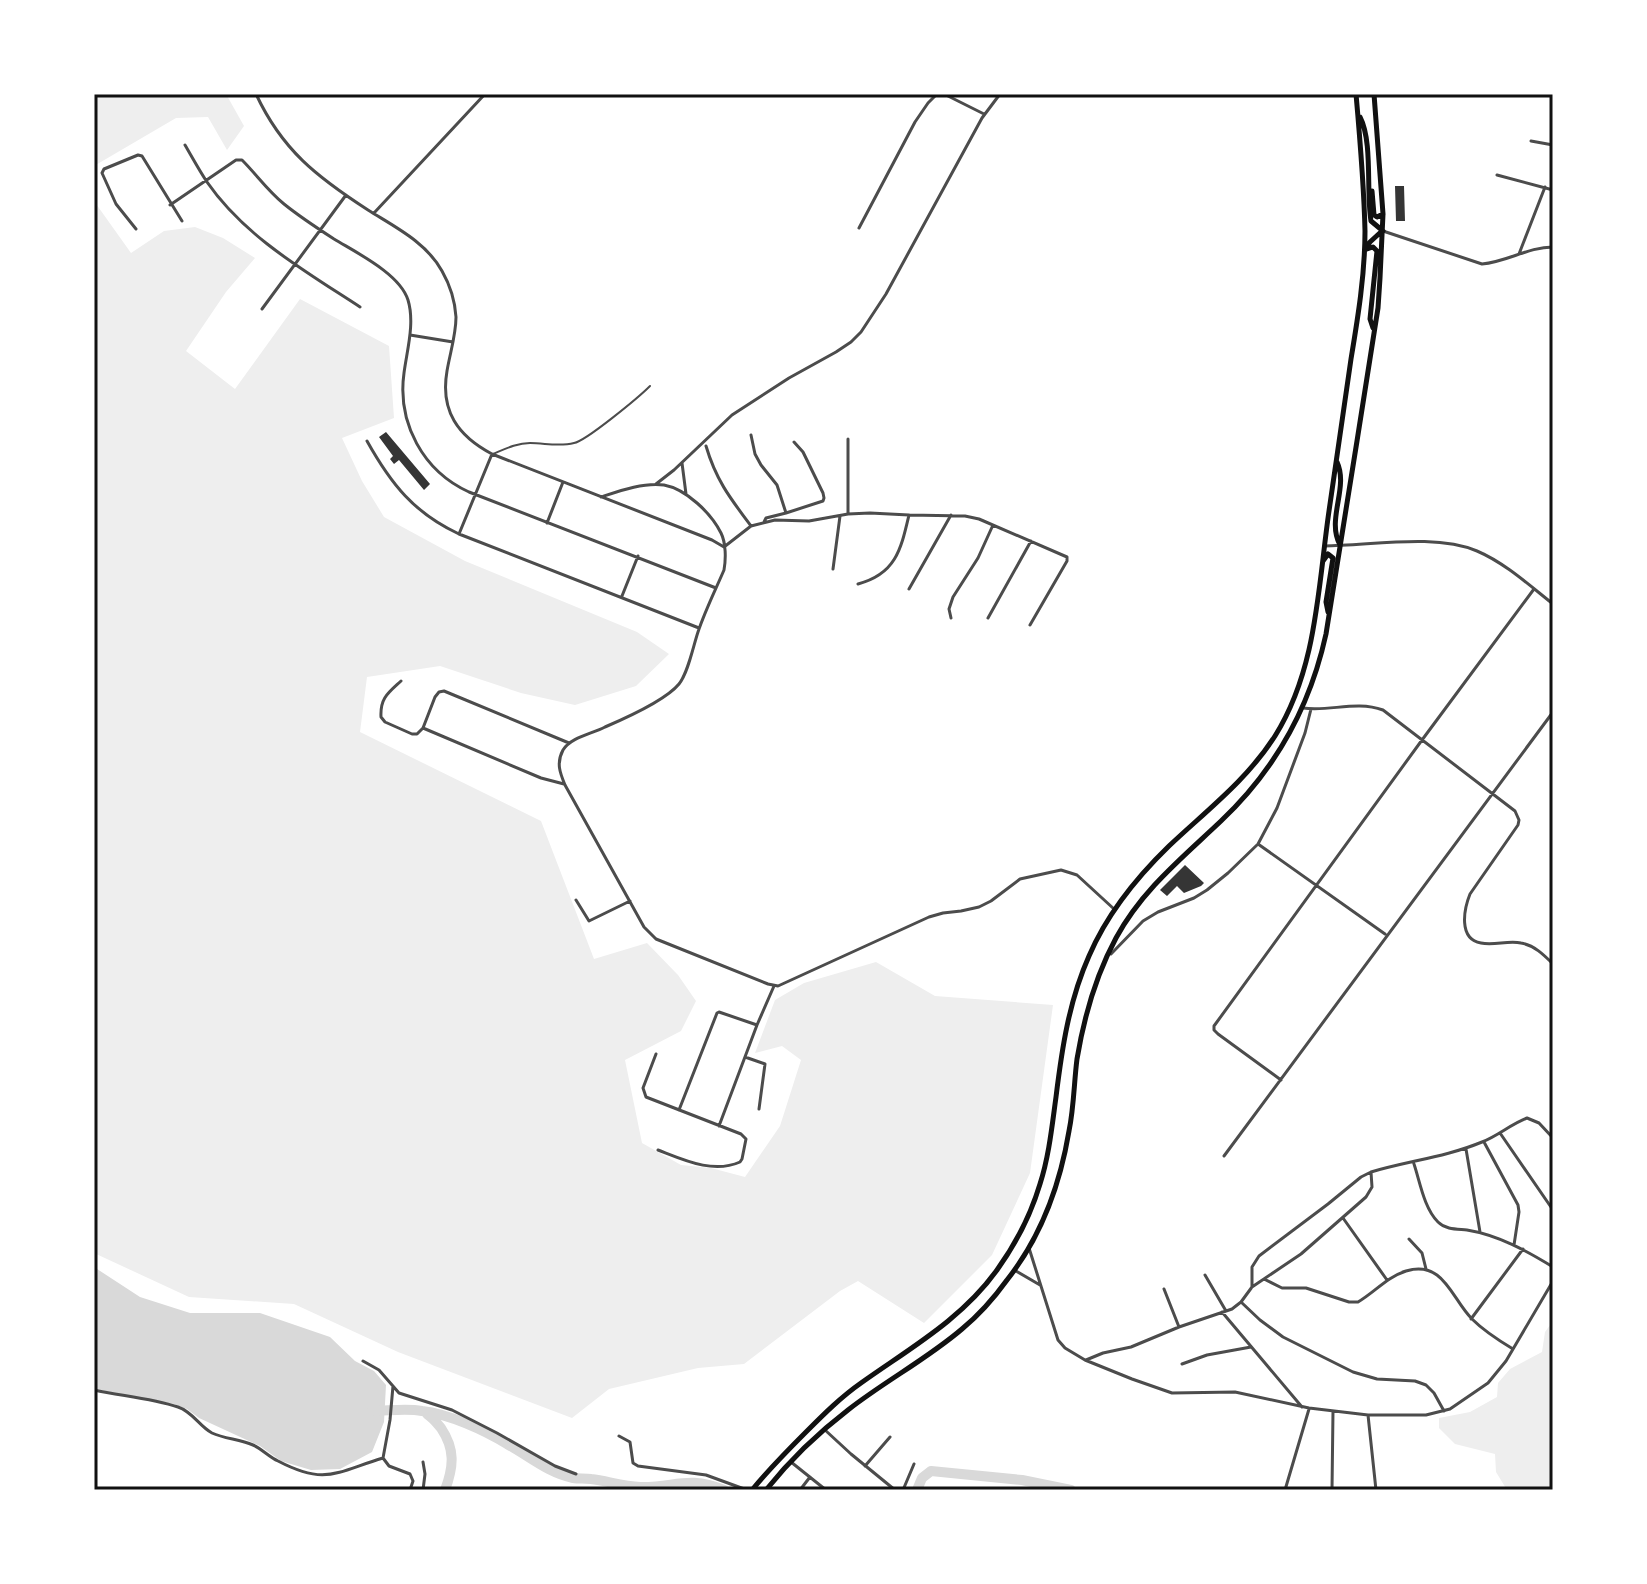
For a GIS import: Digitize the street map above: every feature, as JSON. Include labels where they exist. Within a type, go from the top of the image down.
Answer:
[{"type":"highway","points":[[750,1490],[841,1399],[956,1316],[996,1271],[1032,1206],[1044,1171],[1065,1031],[1071,1003],[1090,953],[1114,909],[1149,867],[1241,781],[1276,734],[1290,706],[1309,653],[1317,611],[1360,303],[1365,231],[1356,94]]},
{"type":"highway","points":[[766,1490],[824,1429],[962,1329],[1014,1271],[1029,1248],[1057,1187],[1070,1127],[1083,1025],[1106,960],[1128,918],[1157,881],[1244,798],[1266,771],[1286,742],[1303,708],[1317,669],[1329,617],[1374,331],[1383,214],[1374,94]]},
{"type":"highway","points":[[1357,113],[1364,125],[1371,221],[1383,231]]},
{"type":"highway","points":[[1366,147],[1371,158],[1374,215],[1383,214]]},
{"type":"highway","points":[[1365,252],[1370,242],[1383,231]]},
{"type":"highway","points":[[1365,252],[1372,246],[1377,251],[1370,319],[1374,331]]},
{"type":"highway","points":[[1336,460],[1342,472],[1334,532],[1340,546]]},
{"type":"highway","points":[[1322,563],[1328,554],[1332,556],[1326,602],[1329,617]]},
{"type":"street","points":[[256,94],[288,147],[305,163],[346,195],[424,247],[441,268],[454,303],[455,327],[445,387],[449,412],[471,441],[492,454],[724,547]]},
{"type":"street","points":[[374,213],[485,94]]},
{"type":"street","points":[[859,228],[915,122],[937,94]]},
{"type":"street","points":[[944,94],[984,114]]},
{"type":"street","points":[[655,485],[753,400],[836,352],[861,332],[886,294],[984,114],[998,94]]},
{"type":"street","points":[[1531,141],[1553,145]]},
{"type":"street","points":[[185,145],[206,181],[252,232],[360,307]]},
{"type":"street","points":[[136,229],[116,204],[102,173],[104,169],[140,155],[182,221]]},
{"type":"street","points":[[170,205],[236,160],[242,160],[281,202],[386,272],[402,288],[410,311],[410,335],[402,390],[405,414],[413,437],[435,470],[461,489],[716,588]]},
{"type":"street","points":[[1497,175],[1553,190]]},
{"type":"street","points":[[1519,254],[1545,187]]},
{"type":"street","points":[[262,309],[346,195]]},
{"type":"street","points":[[1383,231],[1482,264],[1537,248],[1553,247]]},
{"type":"street","points":[[410,335],[453,342]]},
{"type":"street","points":[[751,435],[755,454],[777,485],[786,513]]},
{"type":"street","points":[[848,439],[848,514]]},
{"type":"street","points":[[367,441],[392,483],[404,497],[436,522],[459,534],[699,628]]},
{"type":"street","points":[[764,522],[766,518],[823,501],[823,493],[803,452],[794,442]]},
{"type":"street","points":[[706,446],[723,487],[751,526]]},
{"type":"street","points":[[459,534],[492,454]]},
{"type":"street","points":[[682,463],[686,494]]},
{"type":"street","points":[[547,523],[563,482]]},
{"type":"street","points":[[601,497],[655,485],[671,487],[698,504],[721,533],[724,547],[725,564],[683,678],[665,696],[569,743],[558,764],[565,785],[644,927],[656,939],[774,986],[795,980],[929,917],[979,907],[1028,876],[1052,871],[1069,872],[1086,882],[1114,909]]},
{"type":"street","points":[[724,547],[751,526],[764,522],[809,521],[870,513],[951,515],[979,519],[1065,555],[1067,561],[1030,625]]},
{"type":"street","points":[[858,584],[880,575],[896,558],[909,515]]},
{"type":"street","points":[[909,589],[951,515]]},
{"type":"street","points":[[833,569],[840,516]]},
{"type":"street","points":[[951,618],[949,609],[953,597],[978,558],[993,525]]},
{"type":"street","points":[[712,540],[721,533]]},
{"type":"street","points":[[988,618],[1032,540]]},
{"type":"street","points":[[1324,546],[1450,543],[1475,550],[1504,566],[1553,604]]},
{"type":"street","points":[[622,596],[638,556]]},
{"type":"street","points":[[1281,1080],[1214,1030],[1215,1024],[1534,589]]},
{"type":"street","points":[[401,681],[380,704],[381,717],[385,722],[412,734],[423,728],[435,697],[444,691],[569,743]]},
{"type":"street","points":[[1303,708],[1375,707],[1394,717],[1515,811],[1518,825],[1470,894],[1465,913],[1466,931],[1481,943],[1515,942],[1527,945],[1553,964]]},
{"type":"street","points":[[1106,960],[1143,921],[1207,890],[1258,844],[1277,808],[1311,709]]},
{"type":"street","points":[[1224,1156],[1553,712]]},
{"type":"street","points":[[423,728],[541,778],[565,785]]},
{"type":"street","points":[[1258,844],[1387,936]]},
{"type":"street","points":[[576,900],[589,921],[630,901]]},
{"type":"street","points":[[719,1126],[774,986]]},
{"type":"street","points":[[679,1110],[716,1014],[719,1012],[757,1025]]},
{"type":"street","points":[[656,1054],[643,1088],[644,1095],[741,1134],[746,1139],[738,1164],[720,1167],[703,1166],[658,1150]]},
{"type":"street","points":[[745,1057],[765,1064],[759,1109]]},
{"type":"street","points":[[1252,1287],[1252,1267],[1259,1256],[1371,1172],[1484,1142],[1522,1120],[1531,1119],[1539,1123],[1553,1138]]},
{"type":"street","points":[[1500,1133],[1553,1210]]},
{"type":"street","points":[[1484,1142],[1518,1205],[1514,1245]]},
{"type":"street","points":[[1466,1148],[1480,1232]]},
{"type":"street","points":[[1414,1163],[1425,1200],[1438,1222],[1446,1228],[1480,1232],[1523,1249],[1553,1267]]},
{"type":"street","points":[[1085,1360],[1131,1347],[1224,1312],[1241,1302],[1252,1287],[1311,1246],[1370,1192],[1371,1172]]},
{"type":"street","points":[[1342,1218],[1387,1280]]},
{"type":"street","points":[[1409,1239],[1422,1253],[1426,1269]]},
{"type":"street","points":[[1029,1248],[1058,1340],[1085,1360],[1172,1393],[1235,1392],[1302,1407],[1368,1415],[1410,1416],[1444,1411],[1477,1392],[1498,1372],[1553,1281]]},
{"type":"street","points":[[1471,1319],[1523,1249]]},
{"type":"street","points":[[1264,1279],[1282,1288],[1306,1288],[1349,1302],[1361,1302],[1387,1280],[1406,1271],[1426,1269],[1449,1286],[1471,1319],[1513,1349]]},
{"type":"street","points":[[1014,1271],[1040,1285]]},
{"type":"street","points":[[1205,1275],[1224,1312],[1302,1407]]},
{"type":"street","points":[[1164,1289],[1179,1327]]},
{"type":"street","points":[[1241,1302],[1283,1337],[1353,1372],[1377,1379],[1415,1381],[1426,1385],[1444,1411]]},
{"type":"street","points":[[1182,1364],[1207,1355],[1251,1347]]},
{"type":"street","points":[[363,1361],[379,1370],[399,1393],[452,1410],[555,1466],[576,1474]]},
{"type":"street","points":[[393,1386],[383,1458],[389,1466],[410,1474],[413,1481],[410,1490]]},
{"type":"street","points":[[94,1390],[178,1407],[193,1415],[209,1431],[254,1446],[274,1459],[307,1473],[335,1475],[383,1458]]},
{"type":"street","points":[[1285,1490],[1309,1408]]},
{"type":"street","points":[[1332,1490],[1333,1411]]},
{"type":"street","points":[[1368,1415],[1376,1490]]},
{"type":"street","points":[[824,1429],[895,1490]]},
{"type":"street","points":[[619,1436],[630,1442],[633,1463],[638,1466],[706,1475],[750,1490]]},
{"type":"street","points":[[865,1466],[890,1437]]},
{"type":"street","points":[[423,1462],[423,1490]]},
{"type":"street","points":[[791,1462],[826,1490]]},
{"type":"street","points":[[903,1490],[914,1464]]},
{"type":"street","points":[[800,1490],[810,1477]]},
{"type":"lane","points":[[492,454],[514,445],[577,443],[650,386]]},
{"type":"shaded area","points":[[94,94],[226,94],[244,126],[227,150],[208,117],[176,118],[94,166]]},
{"type":"shaded area","points":[[94,201],[131,253],[164,231],[195,227],[223,238],[255,258],[226,292],[186,351],[235,389],[300,299],[389,346],[394,418],[342,438],[362,481],[384,517],[465,561],[637,632],[669,654],[636,686],[575,705],[521,693],[440,666],[367,677],[360,732],[541,821],[594,959],[647,943],[678,975],[696,1001],[681,1031],[625,1060],[642,1143],[681,1165],[711,1168],[745,1177],[780,1126],[801,1060],[782,1046],[755,1053],[775,1000],[804,983],[876,962],[935,996],[1053,1005],[1030,1173],[992,1255],[924,1323],[858,1281],[840,1291],[744,1364],[698,1368],[609,1389],[572,1418],[398,1352],[294,1304],[189,1297],[94,1253]]},
{"type":"shaded area","points":[[94,1267],[140,1297],[190,1313],[260,1313],[330,1337],[355,1361],[374,1371],[386,1385],[384,1422],[372,1452],[340,1469],[311,1470],[281,1461],[260,1446],[174,1404],[94,1389]]},
{"type":"shaded area","points":[[1553,1321],[1553,1490],[1507,1490],[1496,1472],[1495,1454],[1455,1444],[1439,1428],[1439,1418],[1470,1412],[1497,1397],[1498,1383],[1510,1369],[1542,1352],[1545,1332]]},
{"type":"building","points":[[1395,186],[1404,186],[1405,221],[1396,221]]},
{"type":"building","points":[[386,432],[430,484],[424,490],[399,460],[394,464],[390,459],[393,456],[379,437]]},
{"type":"building","points":[[1185,865],[1204,883],[1184,893],[1177,886],[1167,896],[1160,890]]},
{"type":"waterway","points":[[372,1411],[416,1410],[455,1419],[564,1476],[640,1487],[700,1483],[724,1490]]},
{"type":"waterway","points":[[427,1414],[441,1428],[451,1451],[445,1490]]},
{"type":"waterway","points":[[917,1490],[922,1478],[931,1471],[1022,1480],[1071,1490]]}]
